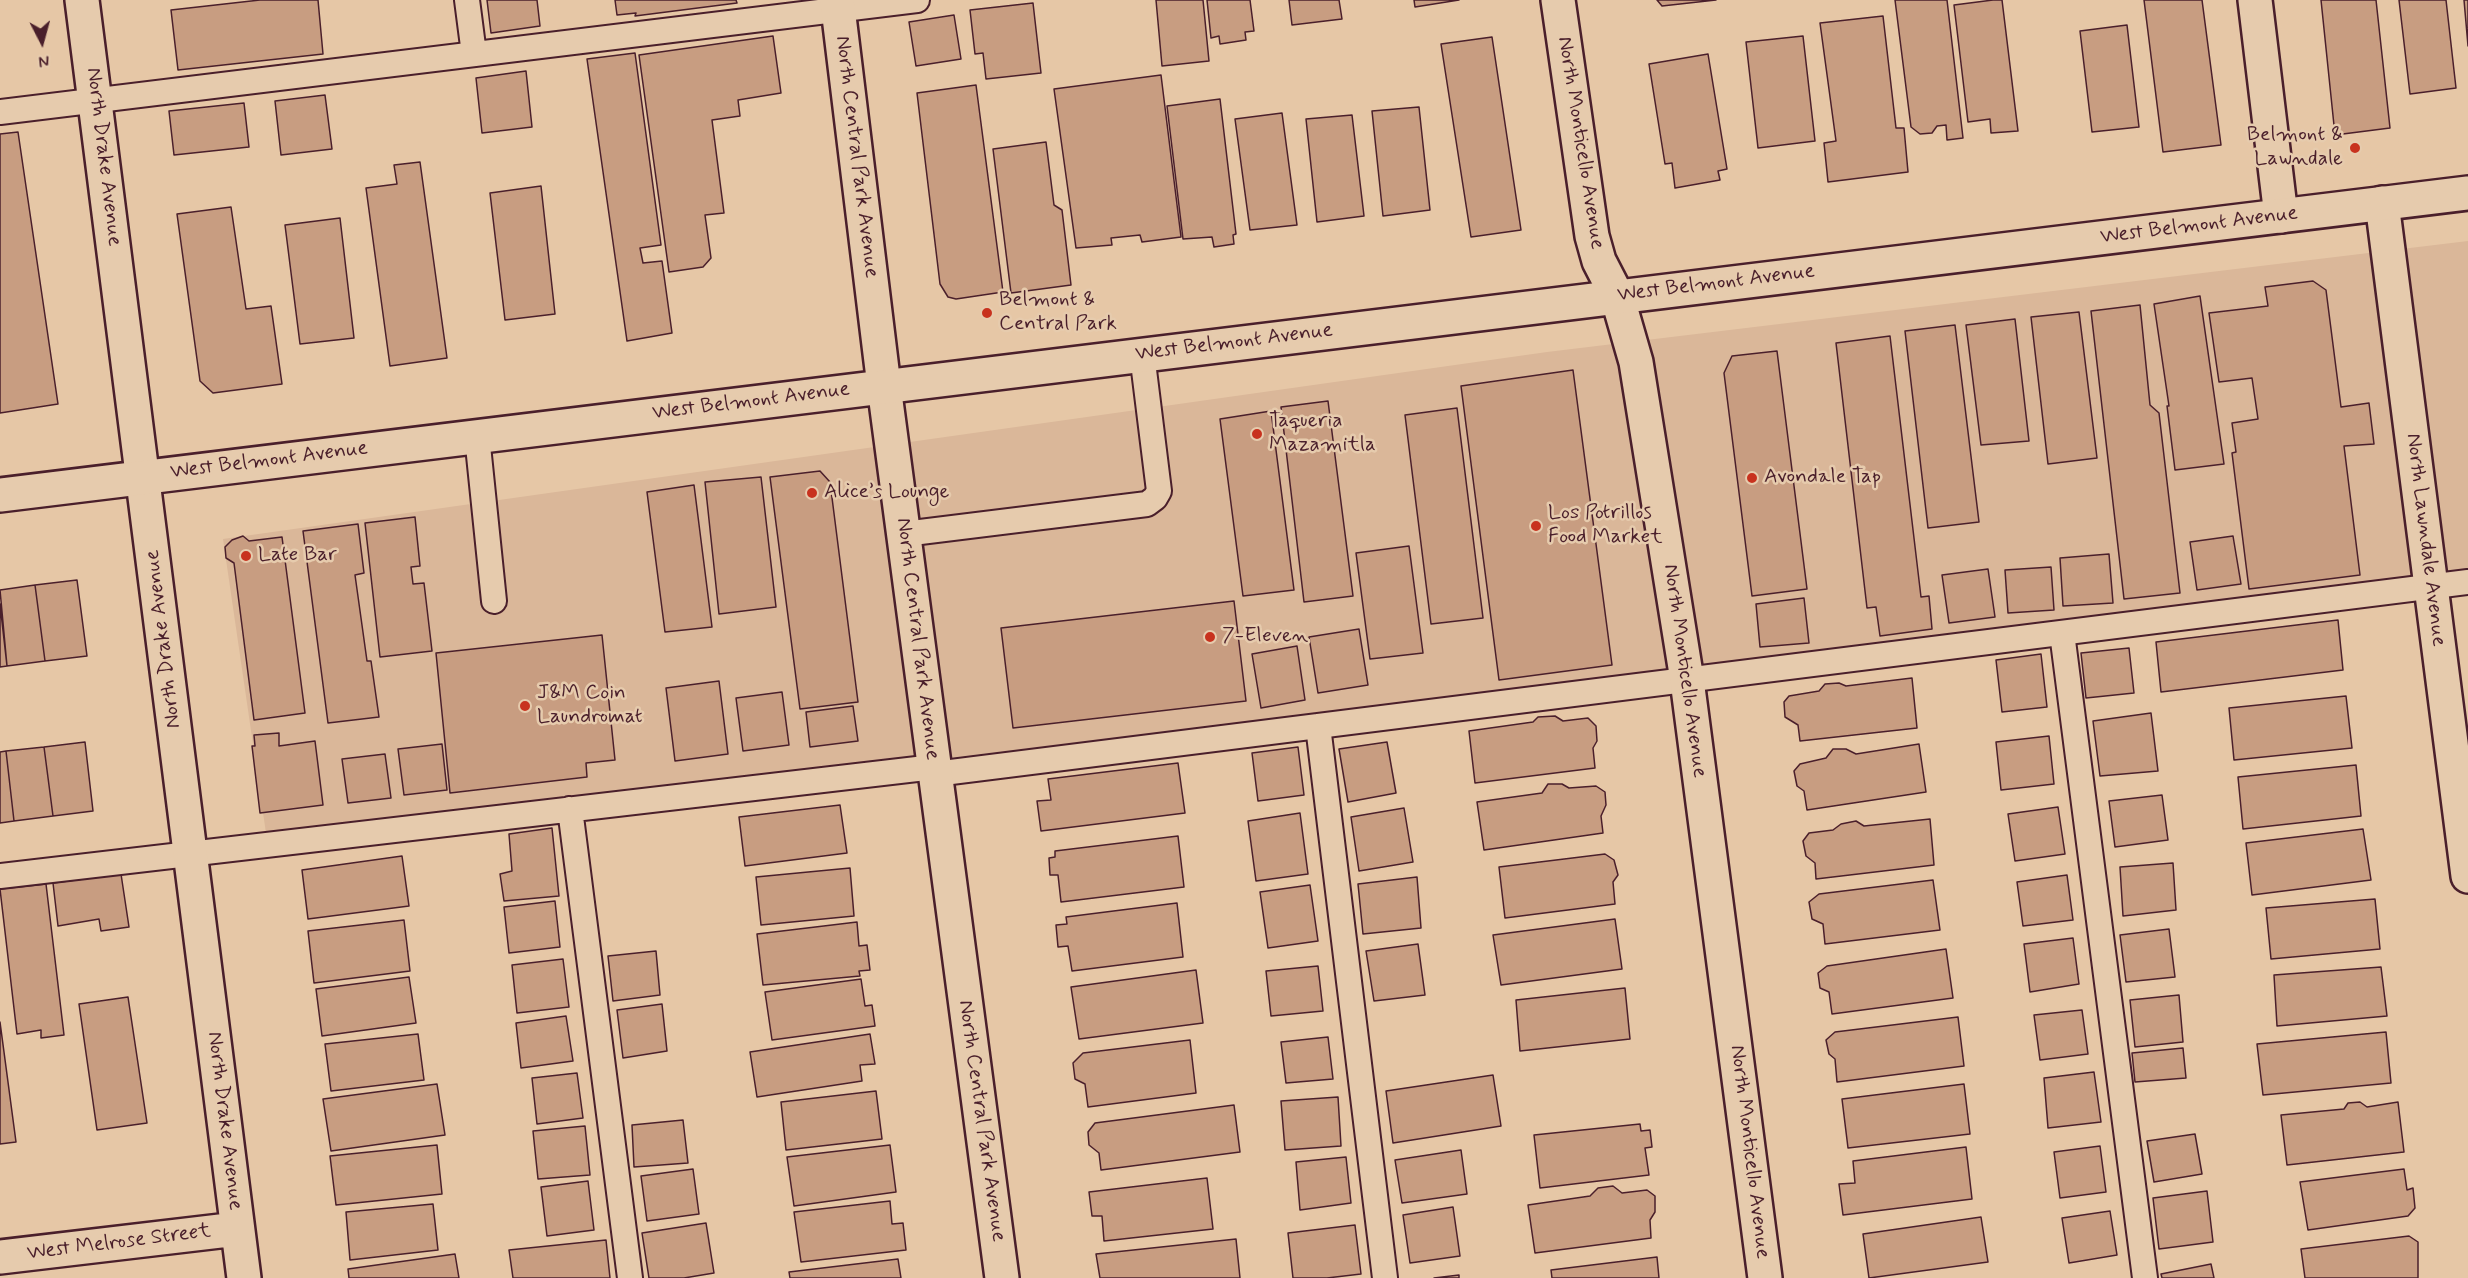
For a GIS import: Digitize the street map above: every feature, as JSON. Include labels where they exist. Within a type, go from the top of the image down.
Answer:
[{"type":"street","name":"North Drake Avenue","points":[[82,0],[244,1278]]},
{"type":"street","name":"North Monticello Avenue","points":[[1558,0],[1592,236],[1599,261],[1617,296],[1636,362],[1688,680],[1765,1278]]},
{"type":"street","points":[[2255,0],[2281,216]]},
{"type":"street","name":"North Central Park Avenue","points":[[837,5],[884,386],[1002,1278]]},
{"type":"street","name":"West Belmont Avenue","points":[[0,495],[2468,193]]},
{"type":"street","name":"North Lawndale Avenue","points":[[2382,203],[2468,876]]},
{"type":"street","name":"West Melrose Street","points":[[0,1257],[237,1229]]},
{"type":"lane","points":[[467,0],[474,54]]},
{"type":"lane","points":[[0,112],[474,54],[837,5],[917,0]]},
{"type":"lane","points":[[904,534],[1147,504],[1155,498],[1159,491],[1142,354]]},
{"type":"lane","points":[[477,436],[494,601]]},
{"type":"lane","points":[[0,876],[570,809],[1318,726],[2468,582]]},
{"type":"lane","points":[[2062,633],[2145,1278]]},
{"type":"lane","points":[[1318,726],[1385,1278]]},
{"type":"lane","points":[[570,809],[630,1278]]},
{"type":"shaded area","points":[[2468,241],[2468,575],[267,840],[223,539],[1547,352]]},
{"type":"building","points":[[260,0],[318,0],[323,54],[178,70],[171,10]]},
{"type":"building","points":[[487,0],[537,0],[540,26],[491,33]]},
{"type":"building","points":[[615,0],[736,0],[737,3],[635,16],[636,13],[617,15]]},
{"type":"building","points":[[1156,0],[1203,0],[1209,61],[1162,66]]},
{"type":"building","points":[[1207,0],[1250,0],[1254,31],[1245,32],[1246,40],[1220,44],[1219,36],[1211,38]]},
{"type":"building","points":[[1289,0],[1339,0],[1342,19],[1292,25]]},
{"type":"building","points":[[1414,0],[1459,0],[1415,7]]},
{"type":"building","points":[[1657,0],[1716,0],[1662,6]]},
{"type":"building","points":[[1895,0],[1947,0],[1963,138],[1947,140],[1946,125],[1937,126],[1932,133],[1920,134],[1911,127]]},
{"type":"building","points":[[2002,0],[2018,131],[1991,133],[1990,119],[1968,122],[1954,5]]},
{"type":"building","points":[[2144,0],[2202,0],[2221,145],[2163,152]]},
{"type":"building","points":[[2321,0],[2376,0],[2390,128],[2335,135]]},
{"type":"building","points":[[2399,0],[2446,0],[2456,88],[2410,94]]},
{"type":"building","points":[[2464,0],[2468,0],[2468,46]]},
{"type":"building","points":[[1033,3],[1041,73],[986,79],[983,53],[975,54],[970,10]]},
{"type":"building","points":[[954,15],[961,59],[916,66],[909,22]]},
{"type":"building","points":[[1883,16],[1896,128],[1904,128],[1908,172],[1828,182],[1824,143],[1836,141],[1820,23]]},
{"type":"building","points":[[2127,25],[2139,127],[2092,132],[2080,31]]},
{"type":"building","points":[[773,36],[781,93],[738,100],[740,116],[712,120],[724,213],[705,215],[711,258],[703,267],[669,272],[639,55]]},
{"type":"building","points":[[1803,36],[1815,141],[1758,148],[1746,42]]},
{"type":"building","points":[[1492,37],[1521,230],[1471,237],[1441,44]]},
{"type":"building","points":[[635,53],[661,245],[640,248],[643,263],[662,261],[672,333],[627,341],[587,59]]},
{"type":"building","points":[[1708,54],[1727,169],[1718,171],[1720,180],[1675,188],[1672,163],[1665,164],[1649,64]]},
{"type":"building","points":[[526,71],[532,127],[482,133],[476,78]]},
{"type":"building","points":[[1161,75],[1181,237],[1142,242],[1140,235],[1111,238],[1112,245],[1076,248],[1054,89]]},
{"type":"building","points":[[976,85],[1003,292],[956,299],[948,297],[940,284],[917,93]]},
{"type":"building","points":[[325,95],[332,149],[281,155],[275,101]]},
{"type":"building","points":[[1220,99],[1236,234],[1233,235],[1234,244],[1214,247],[1212,237],[1183,239],[1167,106]]},
{"type":"building","points":[[244,103],[249,147],[174,155],[169,111]]},
{"type":"building","points":[[1419,107],[1430,210],[1383,216],[1372,111]]},
{"type":"building","points":[[1282,113],[1297,225],[1250,230],[1235,119]]},
{"type":"building","points":[[1352,115],[1364,216],[1317,222],[1306,119]]},
{"type":"building","points":[[18,132],[58,404],[0,413],[0,134]]},
{"type":"building","points":[[1046,142],[1054,205],[1062,210],[1071,285],[1011,293],[993,149]]},
{"type":"building","points":[[420,162],[447,358],[390,366],[366,188],[397,184],[394,165]]},
{"type":"building","points":[[541,186],[555,314],[505,320],[490,193]]},
{"type":"building","points":[[231,207],[246,309],[271,306],[282,384],[213,393],[200,381],[177,214]]},
{"type":"building","points":[[340,218],[354,338],[300,344],[285,225]]},
{"type":"building","points":[[2313,281],[2326,290],[2341,407],[2369,403],[2374,444],[2344,446],[2360,575],[2249,589],[2232,453],[2236,452],[2232,423],[2258,419],[2252,378],[2219,382],[2209,313],[2268,306],[2265,287]]},
{"type":"building","points":[[2200,296],[2224,464],[2175,470],[2167,406],[2169,406],[2154,304]]},
{"type":"building","points":[[2140,305],[2150,405],[2159,413],[2180,593],[2124,599],[2091,311]]},
{"type":"building","points":[[2079,312],[2097,458],[2048,464],[2031,317]]},
{"type":"building","points":[[2015,319],[2029,441],[1981,445],[1966,325]]},
{"type":"building","points":[[1955,325],[1979,522],[1928,528],[1905,331]]},
{"type":"building","points":[[1890,336],[1921,597],[1929,596],[1932,629],[1880,636],[1876,607],[1867,608],[1836,343]]},
{"type":"building","points":[[1777,351],[1807,589],[1752,596],[1724,373],[1732,356]]},
{"type":"building","name":"Los Potrillos Food Market","points":[[1573,370],[1612,665],[1499,680],[1461,386]]},
{"type":"building","points":[[1328,401],[1353,596],[1304,602],[1281,407]]},
{"type":"building","points":[[1457,408],[1483,618],[1431,624],[1405,415]]},
{"type":"building","points":[[1271,411],[1294,590],[1243,596],[1220,419]]},
{"type":"building","points":[[820,471],[830,482],[858,702],[800,709],[770,477]]},
{"type":"building","points":[[761,477],[776,607],[719,614],[705,482]]},
{"type":"building","points":[[694,485],[712,627],[665,632],[647,492]]},
{"type":"building","points":[[415,517],[420,566],[411,567],[413,584],[424,583],[432,651],[380,657],[365,523]]},
{"type":"building","points":[[358,524],[364,573],[355,575],[367,661],[371,661],[379,717],[328,723],[303,531]]},
{"type":"building","points":[[243,536],[249,541],[282,537],[305,713],[254,720],[234,563],[226,558],[225,547],[232,540]]},
{"type":"building","points":[[2233,536],[2241,584],[2197,590],[2190,542]]},
{"type":"building","points":[[1409,546],[1423,653],[1370,659],[1356,553]]},
{"type":"building","points":[[2109,554],[2113,603],[2063,606],[2060,558]]},
{"type":"building","points":[[2051,567],[2054,610],[2008,613],[2005,570]]},
{"type":"building","points":[[1988,569],[1995,617],[1949,623],[1942,575]]},
{"type":"building","points":[[77,580],[87,656],[45,661],[35,585]]},
{"type":"building","points":[[35,585],[45,661],[7,666],[0,590]]},
{"type":"building","points":[[1804,598],[1809,643],[1760,647],[1756,604]]},
{"type":"building","points":[[1234,601],[1246,701],[1013,728],[1001,628]]},
{"type":"building","points":[[0,604],[7,666],[0,667]]},
{"type":"building","points":[[2338,620],[2343,670],[2161,692],[2156,642]]},
{"type":"building","points":[[1359,629],[1368,685],[1318,693],[1309,637]]},
{"type":"building","name":"J&M Coin Laundromat","points":[[602,635],[615,760],[586,763],[587,777],[450,793],[436,653]]},
{"type":"building","points":[[1297,646],[1305,700],[1261,708],[1252,654]]},
{"type":"building","points":[[2129,648],[2134,693],[2086,698],[2081,653]]},
{"type":"building","points":[[2041,654],[2047,707],[2002,712],[1996,660]]},
{"type":"building","points":[[1912,678],[1917,728],[1800,741],[1798,725],[1785,717],[1784,702],[1789,696],[1819,691],[1825,684],[1839,683],[1846,686]]},
{"type":"building","points":[[719,681],[728,754],[675,761],[666,688]]},
{"type":"building","points":[[782,692],[789,745],[743,751],[736,698]]},
{"type":"building","points":[[2346,696],[2352,748],[2234,760],[2229,708]]},
{"type":"building","points":[[853,706],[858,741],[810,747],[806,712]]},
{"type":"building","points":[[2151,713],[2158,771],[2100,776],[2093,721]]},
{"type":"building","points":[[1555,716],[1563,721],[1588,718],[1596,726],[1597,741],[1593,748],[1595,768],[1475,783],[1469,731],[1533,722],[1538,717]]},
{"type":"building","points":[[279,733],[279,746],[315,741],[323,805],[260,813],[252,746],[255,746],[254,735]]},
{"type":"building","points":[[2049,736],[2054,784],[2001,790],[1996,742]]},
{"type":"building","points":[[85,742],[93,811],[53,816],[44,747]]},
{"type":"building","points":[[1387,742],[1396,793],[1348,802],[1339,749]]},
{"type":"building","points":[[442,744],[447,790],[404,795],[398,749]]},
{"type":"building","points":[[1919,744],[1926,792],[1807,810],[1804,791],[1797,786],[1794,771],[1800,764],[1826,758],[1833,749],[1846,749],[1856,754]]},
{"type":"building","points":[[44,747],[53,816],[14,821],[6,751]]},
{"type":"building","points":[[1298,747],[1304,795],[1258,801],[1252,753]]},
{"type":"building","points":[[6,751],[14,821],[0,823],[0,752]]},
{"type":"building","points":[[385,754],[391,798],[348,803],[342,759]]},
{"type":"building","points":[[1178,763],[1185,813],[1041,831],[1037,801],[1051,800],[1048,779]]},
{"type":"building","points":[[2356,765],[2361,816],[2243,829],[2238,777]]},
{"type":"building","points":[[1548,784],[1562,784],[1569,788],[1596,786],[1605,792],[1606,805],[1601,816],[1603,833],[1484,850],[1477,802],[1542,793]]},
{"type":"building","points":[[2162,795],[2168,840],[2115,847],[2109,801]]},
{"type":"building","points":[[840,805],[847,853],[745,866],[739,817]]},
{"type":"building","points":[[2058,807],[2065,854],[2015,861],[2008,814]]},
{"type":"building","points":[[1404,808],[1413,862],[1359,871],[1351,817]]},
{"type":"building","points":[[1300,813],[1308,874],[1256,881],[1248,821]]},
{"type":"building","points":[[1930,819],[1934,865],[1816,879],[1815,863],[1806,856],[1803,841],[1809,833],[1833,830],[1841,824],[1856,821],[1864,826]]},
{"type":"building","points":[[552,828],[559,896],[504,901],[500,874],[512,871],[509,834]]},
{"type":"building","points":[[2363,829],[2371,880],[2252,895],[2246,843]]},
{"type":"building","points":[[1178,836],[1184,887],[1061,902],[1058,875],[1050,875],[1049,858],[1055,857],[1055,851]]},
{"type":"building","points":[[1605,854],[1614,860],[1618,875],[1613,882],[1615,904],[1505,918],[1499,867]]},
{"type":"building","points":[[402,856],[409,906],[308,919],[302,870]]},
{"type":"building","points":[[2173,863],[2176,910],[2123,916],[2120,867]]},
{"type":"building","points":[[850,868],[854,916],[761,925],[756,877]]},
{"type":"building","points":[[121,874],[129,927],[101,931],[99,919],[58,926],[53,883]]},
{"type":"building","points":[[2067,875],[2073,920],[2023,926],[2017,882]]},
{"type":"building","points":[[1417,877],[1421,928],[1363,934],[1358,884]]},
{"type":"building","points":[[1933,880],[1940,930],[1825,944],[1823,924],[1812,919],[1809,902],[1819,894]]},
{"type":"building","points":[[46,884],[64,1035],[41,1038],[41,1030],[17,1034],[0,889]]},
{"type":"building","points":[[1310,885],[1318,941],[1268,948],[1260,892]]},
{"type":"building","points":[[2375,899],[2380,949],[2271,959],[2266,908]]},
{"type":"building","points":[[555,901],[560,947],[509,953],[504,907]]},
{"type":"building","points":[[1177,903],[1183,957],[1072,971],[1068,946],[1058,947],[1056,925],[1067,924],[1066,917]]},
{"type":"building","points":[[1615,919],[1622,969],[1501,985],[1493,935]]},
{"type":"building","points":[[404,920],[410,971],[314,983],[308,931]]},
{"type":"building","points":[[857,922],[859,946],[867,945],[870,970],[859,971],[860,976],[763,985],[757,934]]},
{"type":"building","points":[[2169,929],[2175,977],[2126,982],[2120,935]]},
{"type":"building","points":[[2073,938],[2079,984],[2030,992],[2024,944]]},
{"type":"building","points":[[1418,944],[1425,995],[1374,1001],[1366,951]]},
{"type":"building","points":[[1946,949],[1953,998],[1832,1014],[1829,992],[1820,988],[1818,973],[1827,966]]},
{"type":"building","points":[[656,951],[660,995],[613,1001],[608,956]]},
{"type":"building","points":[[563,959],[569,1007],[517,1013],[512,965]]},
{"type":"building","points":[[1318,966],[1323,1011],[1271,1016],[1266,971]]},
{"type":"building","points":[[2381,967],[2387,1016],[2277,1026],[2274,975]]},
{"type":"building","points":[[1196,970],[1203,1023],[1079,1039],[1071,987]]},
{"type":"building","points":[[409,977],[416,1023],[322,1036],[316,989]]},
{"type":"building","points":[[861,979],[865,1006],[872,1005],[875,1026],[772,1040],[765,992]]},
{"type":"building","points":[[1625,988],[1630,1039],[1520,1051],[1516,1000]]},
{"type":"building","points":[[2179,995],[2183,1042],[2135,1047],[2130,1000]]},
{"type":"building","points":[[128,997],[147,1123],[97,1130],[79,1004]]},
{"type":"building","points":[[662,1004],[667,1051],[623,1058],[617,1010]]},
{"type":"building","points":[[2082,1010],[2088,1054],[2040,1060],[2034,1015]]},
{"type":"building","points":[[566,1016],[573,1061],[521,1068],[516,1023]]},
{"type":"building","points":[[1958,1017],[1964,1066],[1837,1082],[1835,1059],[1829,1054],[1826,1040],[1835,1032]]},
{"type":"building","points":[[0,1022],[16,1142],[0,1144]]},
{"type":"building","points":[[2386,1032],[2391,1083],[2263,1095],[2257,1044]]},
{"type":"building","points":[[418,1034],[424,1080],[331,1091],[325,1044]]},
{"type":"building","points":[[870,1034],[875,1064],[860,1065],[862,1081],[757,1097],[750,1052]]},
{"type":"building","points":[[1328,1037],[1333,1079],[1286,1083],[1281,1042]]},
{"type":"building","points":[[1190,1040],[1196,1093],[1088,1107],[1085,1084],[1075,1079],[1073,1063],[1083,1053]]},
{"type":"building","points":[[2183,1048],[2186,1078],[2135,1082],[2132,1053]]},
{"type":"building","points":[[2094,1072],[2101,1122],[2048,1128],[2044,1078]]},
{"type":"building","points":[[577,1073],[583,1118],[537,1124],[532,1078]]},
{"type":"building","points":[[1493,1075],[1501,1126],[1393,1143],[1386,1091]]},
{"type":"building","points":[[437,1084],[445,1135],[331,1151],[323,1099]]},
{"type":"building","points":[[1964,1084],[1970,1134],[1848,1148],[1842,1099]]},
{"type":"building","points":[[876,1091],[882,1139],[786,1150],[781,1102]]},
{"type":"building","points":[[1338,1097],[1341,1146],[1285,1150],[1281,1101]]},
{"type":"building","points":[[2360,1102],[2367,1107],[2398,1102],[2404,1152],[2287,1165],[2281,1115],[2344,1109],[2348,1103]]},
{"type":"building","points":[[1234,1105],[1240,1152],[1101,1170],[1099,1153],[1089,1145],[1088,1132],[1095,1123]]},
{"type":"building","points":[[683,1120],[688,1163],[634,1167],[632,1125]]},
{"type":"building","points":[[1640,1124],[1641,1131],[1650,1130],[1652,1147],[1645,1148],[1649,1175],[1540,1188],[1534,1135]]},
{"type":"building","points":[[585,1126],[590,1175],[538,1179],[533,1131]]},
{"type":"building","points":[[2195,1134],[2202,1174],[2154,1182],[2147,1141]]},
{"type":"building","points":[[437,1145],[442,1194],[336,1205],[330,1156]]},
{"type":"building","points":[[890,1145],[896,1192],[794,1206],[787,1157]]},
{"type":"building","points":[[2100,1146],[2106,1192],[2060,1198],[2054,1152]]},
{"type":"building","points":[[1966,1147],[1972,1199],[1843,1215],[1839,1184],[1855,1183],[1853,1161]]},
{"type":"building","points":[[1461,1150],[1467,1194],[1402,1203],[1395,1160]]},
{"type":"building","points":[[1346,1157],[1351,1203],[1300,1210],[1296,1162]]},
{"type":"building","points":[[693,1169],[699,1214],[647,1221],[641,1176]]},
{"type":"building","points":[[2404,1169],[2407,1190],[2413,1188],[2415,1208],[2408,1216],[2308,1230],[2300,1182]]},
{"type":"building","points":[[1207,1178],[1213,1229],[1104,1241],[1102,1216],[1092,1216],[1089,1192]]},
{"type":"building","points":[[588,1181],[594,1230],[547,1236],[541,1187]]},
{"type":"building","points":[[1613,1186],[1622,1193],[1647,1190],[1655,1196],[1655,1212],[1650,1220],[1651,1238],[1535,1253],[1528,1205],[1590,1196],[1598,1188]]},
{"type":"building","points":[[2207,1191],[2213,1242],[2159,1249],[2153,1198]]},
{"type":"building","points":[[890,1201],[892,1224],[903,1223],[906,1250],[801,1262],[794,1212]]},
{"type":"building","points":[[433,1204],[438,1250],[350,1260],[346,1212]]},
{"type":"building","points":[[1453,1207],[1460,1256],[1410,1263],[1403,1215]]},
{"type":"building","points":[[2110,1211],[2117,1255],[2069,1263],[2062,1218]]},
{"type":"building","points":[[1981,1217],[1988,1262],[1869,1278],[1863,1234]]},
{"type":"building","points":[[706,1223],[714,1273],[684,1278],[649,1278],[642,1233]]},
{"type":"building","points":[[1355,1225],[1361,1274],[1327,1278],[1293,1278],[1288,1233]]},
{"type":"building","points":[[2409,1236],[2418,1242],[2418,1278],[2305,1278],[2301,1249]]},
{"type":"building","points":[[1236,1239],[1240,1278],[1100,1278],[1096,1254]]},
{"type":"building","points":[[606,1240],[610,1278],[513,1278],[509,1250]]},
{"type":"building","points":[[455,1254],[459,1278],[349,1278],[348,1269]]},
{"type":"building","points":[[1657,1257],[1659,1278],[1552,1278],[1551,1270]]},
{"type":"building","points":[[898,1259],[901,1278],[790,1278],[789,1272]]},
{"type":"building","points":[[2211,1264],[2214,1278],[2162,1278],[2161,1274]]},
{"type":"building","points":[[1459,1275],[1459,1278],[1434,1278]]},
{"type":"place","name":"Belmont & Lawndale","points":[[2355,148]]},
{"type":"place","name":"Belmont & Central Park","points":[[987,313]]},
{"type":"place","name":"Taqueria Mazamitla","points":[[1257,434]]},
{"type":"place","name":"Avondale Tap","points":[[1752,478]]},
{"type":"place","name":"Alice’s Lounge","points":[[812,493]]},
{"type":"place","name":"Los Potrillos Food Market","points":[[1536,526]]},
{"type":"place","name":"Late Bar","points":[[246,556]]},
{"type":"place","name":"7-Eleven","points":[[1210,637]]},
{"type":"place","name":"J&M Coin Laundromat","points":[[525,706]]}]
